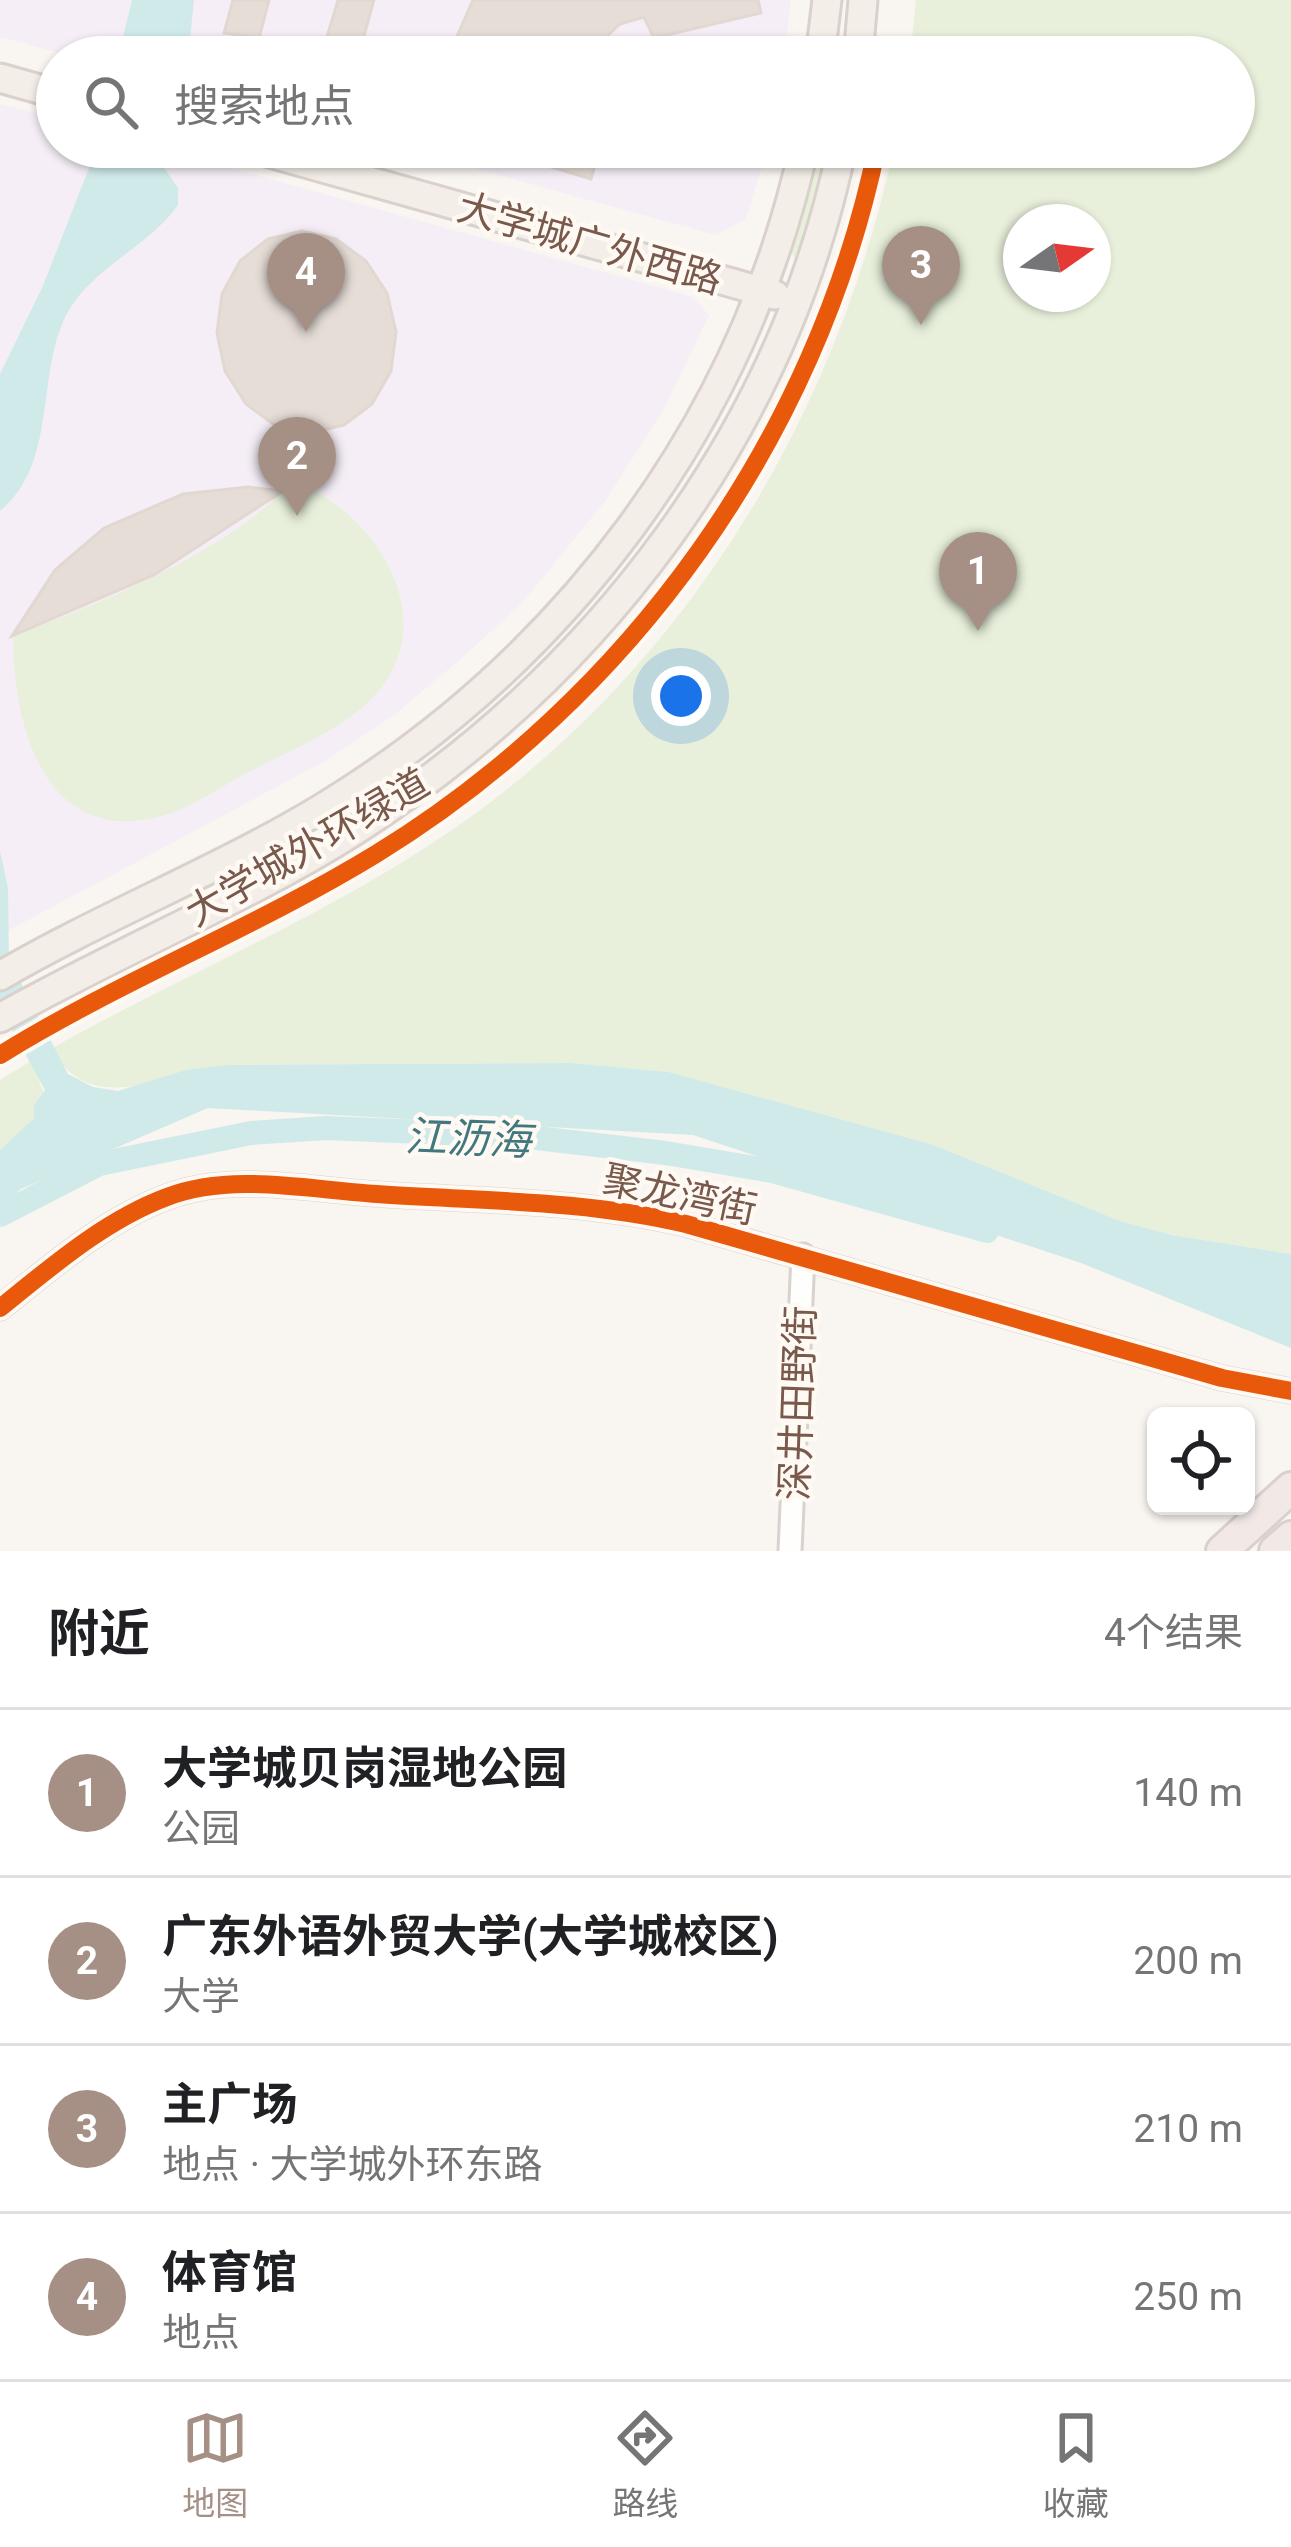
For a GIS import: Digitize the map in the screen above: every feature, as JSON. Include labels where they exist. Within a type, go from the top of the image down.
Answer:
[{"type":"highway","points":[[1222,1551],[1291,1488]]},
{"type":"highway","points":[[1275,1551],[1291,1537]]},
{"type":"main road","points":[[823,36],[827,0]]},
{"type":"main road","points":[[860,36],[863,0]]},
{"type":"main road","points":[[0,62],[36,71]]},
{"type":"main road","points":[[0,78],[36,88]]},
{"type":"main road","name":"大学城广外西路","points":[[327,168],[798,293]]},
{"type":"main road","name":"大学城广外西路","points":[[376,168],[762,283]]},
{"type":"main road","points":[[0,976],[320,809],[394,762],[494,682],[584,589],[653,499],[706,411],[762,283],[798,168]]},
{"type":"main road","points":[[0,1018],[350,834],[456,761],[551,678],[636,583],[725,449],[798,293],[836,168]]},
{"type":"street","name":"聚龙湾街","points":[[0,1308],[86,1242],[152,1203],[194,1189],[254,1186],[561,1205],[651,1216],[803,1255],[1150,1358],[1291,1390]]},
{"type":"street","name":"深井田野街","points":[[790,1551],[803,1255]]},
{"type":"shaded area","points":[[0,0],[791,0],[787,36],[36,36],[36,47],[0,37]]},
{"type":"shaded area","points":[[0,104],[36,113],[36,168],[230,168],[693,297],[709,315],[665,407],[606,500],[522,603],[394,715],[325,761],[0,935]]},
{"type":"shaded area","points":[[472,168],[762,168],[746,219],[716,235]]},
{"type":"green space","points":[[916,0],[1291,0],[1291,1254],[1172,1235],[1120,1221],[934,1145],[669,1072],[571,1063],[228,1065],[108,1087],[86,1082],[68,1070],[52,1048],[383,874],[516,782],[596,710],[667,629],[730,543],[785,450],[830,353],[867,251],[889,168],[1255,168],[1255,36],[912,36]]},
{"type":"green space","points":[[811,168],[824,168],[796,259],[789,250]]},
{"type":"green space","points":[[290,480],[348,515],[390,569],[401,601],[403,633],[394,665],[374,696],[347,720],[182,809],[119,821],[87,813],[61,795],[42,770],[28,738],[19,704],[13,635],[121,592],[203,550],[269,504]]},
{"type":"green space","points":[[31,1061],[44,1093],[34,1105],[34,1118],[0,1150],[0,1080]]},
{"type":"water","points":[[132,0],[194,0],[190,36],[123,36]]},
{"type":"water","points":[[89,168],[164,168],[178,188],[178,205],[73,304],[55,345],[30,470],[0,511],[0,374],[42,288]]},
{"type":"water","points":[[0,851],[8,888],[9,959],[68,1074],[93,1087],[118,1091],[186,1070],[228,1065],[571,1063],[669,1072],[934,1145],[1120,1221],[1172,1235],[1291,1254],[1291,1348],[1081,1263],[693,1135],[208,1108],[21,1189],[0,1207],[0,1150],[34,1118],[34,1105],[45,1090],[0,1008]]},
{"type":"building","points":[[233,0],[269,0],[260,36],[224,33]]},
{"type":"building","points":[[338,0],[374,0],[364,36],[327,36]]},
{"type":"building","points":[[473,0],[758,0],[761,13],[663,36],[653,36],[644,17],[620,24],[607,36],[457,36]]},
{"type":"building","points":[[555,168],[594,168],[591,179]]},
{"type":"building","points":[[302,231],[336,239],[366,261],[387,293],[396,332],[391,371],[372,404],[344,425],[310,433],[276,426],[246,404],[225,371],[217,333],[222,294],[240,261],[268,239]]},
{"type":"building","points":[[248,487],[283,491],[154,575],[12,636],[55,570],[104,528],[183,494]]},
{"type":"waterway","name":"江沥海","points":[[0,1215],[99,1164],[251,1133],[326,1128],[519,1136],[666,1153],[772,1171],[987,1231]]},
{"type":"cycle path","name":"大学城外环绿道","points":[[0,1055],[376,854],[468,791],[553,719],[630,639],[699,552],[759,458],[809,358],[849,255],[872,168]]},
{"type":"cycle path","points":[[0,1308],[79,1246],[144,1207],[217,1185],[271,1185],[571,1206],[648,1216],[1222,1378],[1291,1391]]},
{"type":"place","name":"主广场","points":[[921,325]]},
{"type":"place","name":"体育馆","points":[[306,332]]},
{"type":"place","name":"广东外语外贸大学(大学城校区)","points":[[297,516]]},
{"type":"place","name":"大学城贝岗湿地公园","points":[[978,631]]}]
